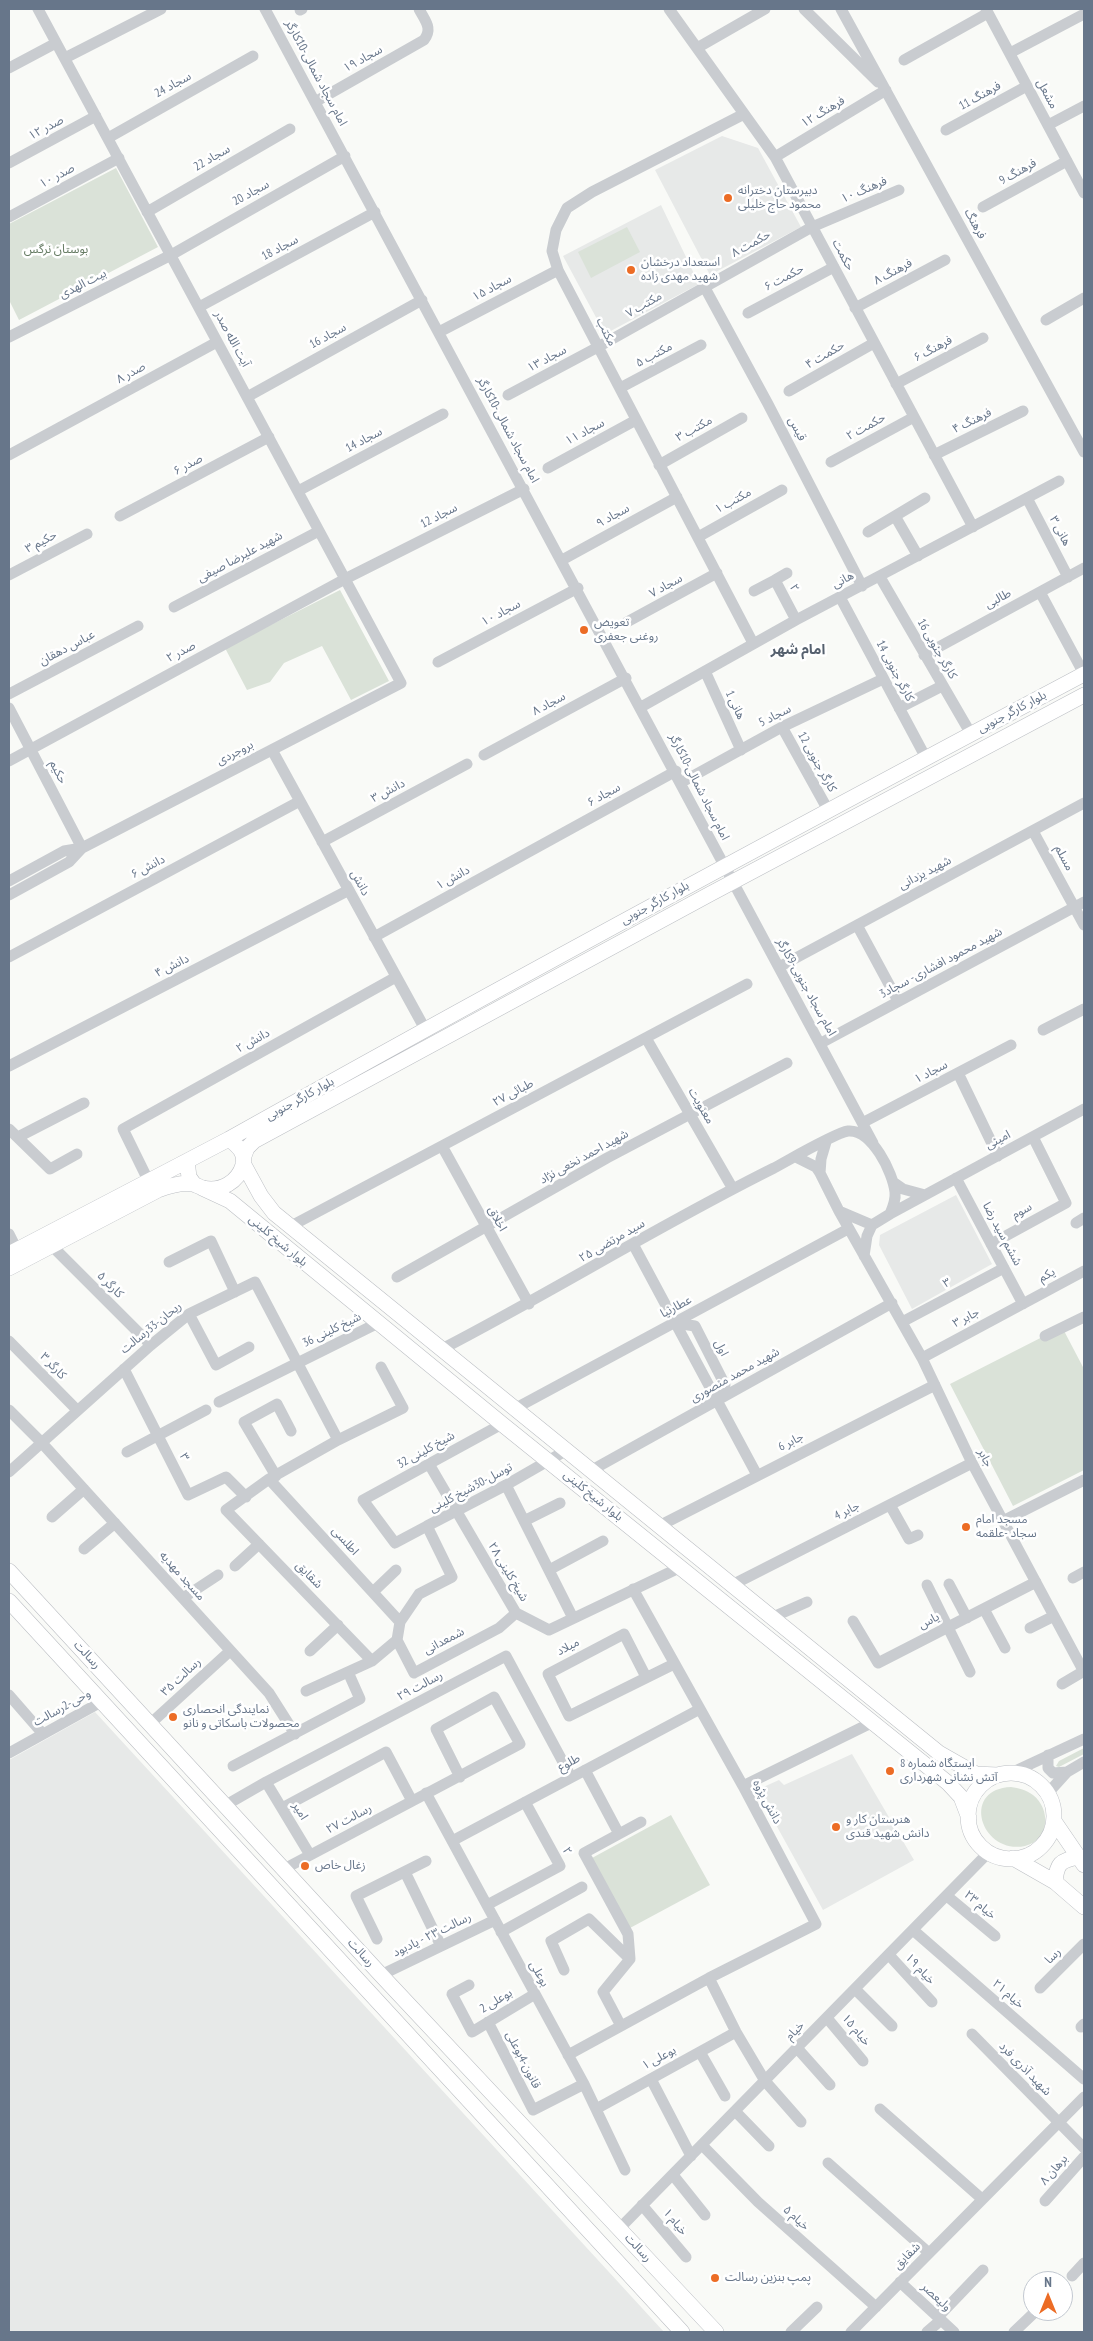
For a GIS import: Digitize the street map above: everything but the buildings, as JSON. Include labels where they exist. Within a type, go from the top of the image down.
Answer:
[{"type":"main road","name":"بلوار کارگر جنوبی","points":[[229,1140],[425,1029],[724,865],[1084,674]]},
{"type":"main road","name":"بلوار کارگر جنوبی","points":[[243,1160],[247,1148],[254,1141],[1084,695]]},
{"type":"main road","points":[[9,1268],[158,1190],[174,1184],[211,1189],[228,1185],[235,1179],[243,1160],[240,1150],[229,1140],[148,1180],[13,1252]]},
{"type":"main road","name":"بلوار شیخ کلینی","points":[[243,1160],[261,1196],[274,1213],[734,1584],[939,1753],[976,1774],[1004,1774]]},
{"type":"main road","points":[[187,1161],[187,1169],[198,1186]]},
{"type":"main road","name":"بلوار شیخ کلینی","points":[[198,1186],[230,1201],[244,1212],[502,1424],[948,1783],[961,1797],[968,1818]]},
{"type":"main road","points":[[244,1212],[242,1206],[249,1196],[255,1194],[261,1196]]},
{"type":"main road","name":"رسالت","points":[[9,1571],[381,1975],[716,2332]]},
{"type":"main road","name":"رسالت","points":[[9,1601],[682,2332]]},
{"type":"main road","points":[[873,1722],[887,1710]]},
{"type":"main road","points":[[1004,1774],[1026,1775],[1038,1782],[1048,1793],[1054,1806],[1054,1821],[1049,1836],[1039,1848],[1026,1856],[1013,1858],[1001,1857],[989,1852],[979,1844],[972,1832],[968,1818],[970,1805],[976,1792],[985,1782],[1004,1774]]},
{"type":"main road","points":[[1054,1821],[1081,1861]]},
{"type":"main road","points":[[1013,1858],[1055,1882],[1084,1906]]},
{"type":"main road","points":[[1055,1882],[1056,1868],[1064,1860],[1081,1861]]},
{"type":"main road","points":[[366,1988],[381,1975]]},
{"type":"street","name":"آیت الله صدر","points":[[38,9],[401,683]]},
{"type":"street","points":[[65,58],[161,9]]},
{"type":"street","name":"امام سجاد شمالی-10کارگر","points":[[265,9],[578,588],[733,882]]},
{"type":"street","name":"سجاد ۱۹","points":[[315,102],[424,40],[429,28],[418,9]]},
{"type":"street","name":"حکمت","points":[[669,9],[775,157],[973,527]]},
{"type":"street","points":[[697,48],[765,9]]},
{"type":"street","points":[[804,9],[886,90]]},
{"type":"street","name":"فرهنگ","points":[[842,9],[1084,452]]},
{"type":"street","points":[[904,60],[987,11]]},
{"type":"street","name":"مشعل","points":[[987,11],[1084,193]]},
{"type":"street","points":[[1010,54],[1084,14]]},
{"type":"street","points":[[9,68],[56,43]]},
{"type":"street","name":"سجاد 24","points":[[108,138],[253,56]]},
{"type":"street","name":"فرهنگ 11","points":[[946,130],[1027,86]]},
{"type":"street","name":"فرهنگ ۱۲","points":[[775,157],[886,90]]},
{"type":"street","points":[[1048,125],[1084,106]]},
{"type":"street","name":"مکتب","points":[[744,114],[592,192],[567,208],[556,230],[552,251],[558,270],[754,643]]},
{"type":"street","name":"صدر ۱۲","points":[[9,163],[96,116]]},
{"type":"street","name":"سجاد 22","points":[[147,212],[290,129]]},
{"type":"street","name":"سجاد 20","points":[[170,254],[344,156]]},
{"type":"street","name":"صدر ۱۰","points":[[9,217],[119,158]]},
{"type":"street","name":"فرهنگ 9","points":[[983,207],[1067,161]]},
{"type":"street","name":"فرهنگ ۱۰","points":[[812,226],[898,190]]},
{"type":"street","name":"سجاد 18","points":[[199,307],[375,212]]},
{"type":"street","name":"حکمت ۸","points":[[704,286],[812,226]]},
{"type":"street","name":"بیت الهدی","points":[[10,334],[170,254]]},
{"type":"street","name":"فرهنگ ۸","points":[[856,308],[944,260]]},
{"type":"street","name":"حکمت ۶","points":[[748,313],[834,267]]},
{"type":"street","name":"سجاد ۱۵","points":[[439,332],[558,270]]},
{"type":"street","name":"مکتب ۷","points":[[598,347],[704,286]]},
{"type":"street","name":"قیس","points":[[704,286],[862,586]]},
{"type":"street","points":[[1046,320],[1084,298]]},
{"type":"street","name":"سجاد 16","points":[[247,397],[422,300]]},
{"type":"street","name":"فرهنگ ۶","points":[[896,384],[983,338]]},
{"type":"street","name":"صدر ۸","points":[[9,455],[217,342]]},
{"type":"street","name":"حکمت ۴","points":[[789,391],[874,342]]},
{"type":"street","name":"مکتب ۵","points":[[620,388],[701,345]]},
{"type":"street","name":"سجاد ۱۳","points":[[508,395],[598,347]]},
{"type":"street","name":"فرهنگ ۴","points":[[934,456],[1023,411]]},
{"type":"street","name":"سجاد 14","points":[[298,491],[443,414]]},
{"type":"street","name":"حکمت ۲","points":[[831,462],[914,417]]},
{"type":"street","name":"مکتب ۳","points":[[660,465],[742,418]]},
{"type":"street","name":"سجاد ۱۱","points":[[548,468],[636,420]]},
{"type":"street","name":"صدر ۶","points":[[120,516],[269,438]]},
{"type":"street","name":"هانی","points":[[641,707],[796,620],[1059,481]]},
{"type":"street","name":"سجاد 12","points":[[345,579],[524,489]]},
{"type":"street","name":"مکتب ۱","points":[[698,536],[782,490]]},
{"type":"street","name":"سجاد ۹","points":[[562,560],[677,497]]},
{"type":"street","points":[[868,532],[925,498]]},
{"type":"street","name":"هانی ۳","points":[[1027,498],[1068,577]]},
{"type":"street","points":[[895,516],[918,556]]},
{"type":"street","name":"شهید علیرضا صیفی","points":[[174,607],[319,531]]},
{"type":"street","name":"حکیم ۳","points":[[9,575],[87,534]]},
{"type":"street","name":"طالبی","points":[[924,655],[1084,568]]},
{"type":"street","name":"سجاد ۷","points":[[627,622],[717,573]]},
{"type":"street","name":"۲","points":[[787,573],[775,580],[796,620]]},
{"type":"street","name":"کارگر جنوبی 16","points":[[880,577],[971,734]]},
{"type":"street","name":"صدر ۲","points":[[9,761],[345,579]]},
{"type":"street","points":[[754,591],[775,580]]},
{"type":"street","name":"سجاد ۱۰","points":[[438,662],[578,588]]},
{"type":"street","points":[[1040,592],[1084,674]]},
{"type":"street","name":"کارگر جنوبی 14","points":[[840,598],[926,758]]},
{"type":"street","name":"عباس دهقان","points":[[9,694],[138,626]]},
{"type":"street","name":"هانی 1","points":[[705,671],[741,750]]},
{"type":"street","name":"سجاد ۸","points":[[484,754],[626,678]]},
{"type":"street","name":"سجاد 5","points":[[679,777],[741,750],[782,727],[883,679]]},
{"type":"street","name":"بروجردی","points":[[9,881],[64,851],[82,848],[401,683]]},
{"type":"street","points":[[899,708],[942,686]]},
{"type":"street","name":"حکیم","points":[[9,708],[82,848]]},
{"type":"street","name":"کارگر جنوبی 12","points":[[782,727],[828,810]]},
{"type":"street","name":"دانش","points":[[272,750],[425,1029]]},
{"type":"street","name":"دانش ۳","points":[[322,842],[467,764]]},
{"type":"street","name":"سجاد ۶","points":[[545,843],[679,777]]},
{"type":"street","name":"دانش ۶","points":[[9,957],[300,801]]},
{"type":"street","name":"شهید یزدانی","points":[[779,967],[1084,803]]},
{"type":"street","name":"مسلم","points":[[1033,831],[1079,905],[1084,925]]},
{"type":"street","name":"دانش ۱","points":[[374,937],[545,843]]},
{"type":"street","name":"بروجردی","points":[[9,895],[69,862],[82,848]]},
{"type":"street","name":"امام سجاد جنوبی-9کارگر","points":[[733,882],[864,1122],[873,1143]]},
{"type":"street","name":"دانش ۴","points":[[9,1066],[349,890]]},
{"type":"street","name":"شهید محمود افشاری- سجاد3","points":[[821,1043],[1079,905]]},
{"type":"street","points":[[857,925],[898,1001]]},
{"type":"street","name":"دانش ۲","points":[[148,1180],[123,1128],[396,977]]},
{"type":"street","name":"طبائی ۲۷","points":[[291,1226],[748,984]]},
{"type":"street","points":[[1043,1030],[1084,1009]]},
{"type":"street","name":"معنویت","points":[[646,1038],[733,1188]]},
{"type":"street","name":"سجاد ۱","points":[[864,1122],[1011,1044]]},
{"type":"street","name":"شهید احمد نخعی نژاد","points":[[397,1278],[607,1158],[787,1063]]},
{"type":"street","points":[[958,1073],[998,1156]]},
{"type":"street","points":[[18,1137],[84,1103]]},
{"type":"street","points":[[820,1173],[821,1159],[826,1142],[847,1131],[854,1115],[854,1105]]},
{"type":"street","name":"امینی","points":[[890,1214],[1084,1109]]},
{"type":"street","points":[[9,1129],[50,1169],[77,1154]]},
{"type":"street","points":[[847,1131],[864,1135],[873,1143],[893,1182],[896,1194],[890,1214],[872,1225],[867,1236],[864,1256]]},
{"type":"street","name":"سوم","points":[[991,1244],[1066,1203],[1034,1137]]},
{"type":"street","name":"۲۵ سید مرتضی","points":[[442,1349],[529,1304],[733,1188],[826,1142]]},
{"type":"street","name":"اخلاق","points":[[442,1146],[529,1304]]},
{"type":"street","points":[[796,1157],[816,1167],[839,1211],[872,1225]]},
{"type":"street","name":"ششم سید رضا","points":[[956,1178],[1023,1304]]},
{"type":"street","points":[[893,1182],[904,1189],[925,1195]]},
{"type":"street","name":"جابر","points":[[839,1211],[922,1358],[972,1463],[1084,1672]]},
{"type":"street","name":"عطارنیا","points":[[516,1408],[848,1229]]},
{"type":"street","points":[[9,1234],[13,1252]]},
{"type":"street","points":[[169,1262],[211,1241],[236,1292]]},
{"type":"street","points":[[633,1244],[756,1474]]},
{"type":"street","name":"کارگر ۵","points":[[51,1245],[151,1344]]},
{"type":"street","name":"۳","points":[[902,1322],[1004,1268]]},
{"type":"street","name":"یکم","points":[[1023,1304],[1084,1271]]},
{"type":"street","name":"ریحان-33رسالت","points":[[9,1472],[151,1344],[189,1314],[256,1282],[297,1362]]},
{"type":"street","name":"شهید محمد منصوری","points":[[592,1470],[892,1302]]},
{"type":"street","name":"جابر ۳","points":[[922,1358],[1023,1304]]},
{"type":"street","points":[[189,1314],[216,1365],[249,1347]]},
{"type":"street","points":[[1045,1336],[1084,1317]]},
{"type":"street","name":"شیخ کلینی 36","points":[[218,1402],[378,1323]]},
{"type":"street","name":"اول","points":[[675,1323],[695,1326],[724,1385],[717,1401]]},
{"type":"street","name":"کارگر ۳","points":[[9,1341],[77,1410]]},
{"type":"street","points":[[297,1362],[338,1440]]},
{"type":"street","points":[[246,1497],[272,1478],[338,1440],[403,1408],[381,1367]]},
{"type":"street","name":"۳","points":[[124,1368],[188,1495],[226,1477],[246,1497]]},
{"type":"street","name":"جابر 6","points":[[661,1525],[756,1474],[936,1385]]},
{"type":"street","name":"اطلسی","points":[[291,1431],[277,1404],[244,1422],[272,1478],[400,1622]]},
{"type":"street","name":"مسجد مهدیه","points":[[9,1410],[41,1442],[269,1693],[295,1734]]},
{"type":"street","points":[[127,1452],[206,1410]]},
{"type":"street","name":"شیخ کلینی 32","points":[[427,1526],[395,1543],[363,1500],[502,1424]]},
{"type":"street","name":"توسل-30شیخ کلینی","points":[[397,1640],[400,1622],[419,1594],[452,1577],[427,1526],[506,1486],[567,1450]]},
{"type":"street","name":"جابر 4","points":[[734,1584],[972,1463]]},
{"type":"street","name":"شیخ کلینی ۲۸","points":[[429,1464],[516,1613],[549,1630],[681,1568]]},
{"type":"street","points":[[1003,1521],[1084,1480]]},
{"type":"street","points":[[506,1486],[573,1618]]},
{"type":"street","points":[[52,1517],[84,1489]]},
{"type":"street","name":"شقایق","points":[[246,1497],[226,1510],[372,1661]]},
{"type":"street","points":[[524,1520],[560,1504]]},
{"type":"street","points":[[890,1505],[909,1539],[918,1535]]},
{"type":"street","points":[[84,1550],[115,1523]]},
{"type":"street","points":[[549,1570],[603,1541]]},
{"type":"street","points":[[235,1566],[259,1544]]},
{"type":"street","points":[[373,1592],[396,1570]]},
{"type":"street","points":[[1073,1578],[1084,1572]]},
{"type":"street","points":[[183,1598],[218,1575]]},
{"type":"street","name":"یاس","points":[[853,1621],[878,1663],[1036,1582]]},
{"type":"street","points":[[949,1584],[967,1618]]},
{"type":"street","points":[[926,1585],[970,1672]]},
{"type":"street","name":"دانش پژوه","points":[[633,1589],[743,1786],[816,1924],[709,1978]]},
{"type":"street","points":[[773,1617],[807,1602]]},
{"type":"street","points":[[984,1608],[1005,1648]]},
{"type":"street","name":"شمعدانی","points":[[397,1640],[414,1673],[498,1628],[516,1613]]},
{"type":"street","points":[[1030,1628],[1054,1616]]},
{"type":"street","points":[[310,1651],[338,1625]]},
{"type":"street","name":"میلاد","points":[[646,1677],[624,1634],[548,1674],[569,1716],[674,1664]]},
{"type":"street","points":[[306,1691],[372,1661],[397,1640]]},
{"type":"street","name":"رسالت ۳۵","points":[[150,1724],[230,1651]]},
{"type":"street","name":"رسالت ۲۹","points":[[226,1805],[266,1782],[506,1656],[571,1777]]},
{"type":"street","points":[[232,1766],[360,1699],[348,1672]]},
{"type":"street","points":[[1062,1684],[1084,1672]]},
{"type":"street","points":[[9,1694],[43,1734]]},
{"type":"street","name":"رسالت ۲۷","points":[[284,1869],[426,1793],[460,1777],[520,1744],[494,1697],[436,1729],[460,1777]]},
{"type":"street","name":"وحی-2رسالت","points":[[9,1753],[101,1702]]},
{"type":"street","name":"طلوع","points":[[452,1841],[700,1709]]},
{"type":"street","points":[[743,1786],[873,1722]]},
{"type":"street","points":[[1004,1774],[1084,1740]]},
{"type":"street","points":[[282,1808],[386,1752],[412,1801]]},
{"type":"street","points":[[1048,1755],[1048,1768],[1053,1773],[1067,1772]]},
{"type":"street","points":[[1048,1793],[1067,1772],[1084,1762]]},
{"type":"street","points":[[584,1770],[619,1834]]},
{"type":"street","name":"امیر","points":[[266,1782],[310,1855]]},
{"type":"street","name":"بوعلی","points":[[426,1793],[584,2084],[625,2170]]},
{"type":"street","name":"۲","points":[[487,1906],[560,1866],[525,1802]]},
{"type":"street","points":[[621,2026],[604,1992],[630,1959],[628,1934],[584,1853],[641,1822]]},
{"type":"street","name":"خیام","points":[[619,2229],[989,1852]]},
{"type":"street","points":[[377,1939],[356,1896],[426,1861]]},
{"type":"street","points":[[404,1872],[441,1946]]},
{"type":"street","points":[[501,1932],[582,1888]]},
{"type":"street","name":"خیام ۲۳","points":[[947,1896],[995,1936]]},
{"type":"street","points":[[564,1970],[551,1941],[589,1919],[630,1959]]},
{"type":"street","name":"رسالت ۲۳ - یادبود","points":[[381,1975],[494,1920]]},
{"type":"street","name":"خیام ۲۱","points":[[913,1930],[1084,2079]]},
{"type":"street","name":"رسا","points":[[1040,1988],[1084,1944]]},
{"type":"street","name":"خیام ۱۹","points":[[888,1955],[932,2002]]},
{"type":"street","points":[[568,2055],[709,1978],[736,2032],[765,2081],[801,2122]]},
{"type":"street","name":"بوعلی 2","points":[[469,1985],[452,1994],[472,2032],[535,1994]]},
{"type":"street","points":[[856,1989],[892,2026]]},
{"type":"street","name":"خیام ۱۵","points":[[827,2018],[863,2060]]},
{"type":"street","name":"قانون-4بوعلی","points":[[488,2022],[533,2110],[584,2084]]},
{"type":"street","name":"۱ بوعلی","points":[[596,2109],[736,2032]]},
{"type":"street","name":"شهید آذری فرد","points":[[972,2034],[1084,2148]]},
{"type":"street","points":[[797,2048],[830,2085]]},
{"type":"street","points":[[700,2052],[724,2096]]},
{"type":"street","points":[[651,2078],[691,2156]]},
{"type":"street","name":"شقایق","points":[[851,2332],[1057,2122],[1084,2097]]},
{"type":"street","points":[[880,2109],[982,2199]]},
{"type":"street","points":[[735,2111],[769,2146]]},
{"type":"street","name":"خیام ۵","points":[[702,2145],[758,2202],[876,2307]]},
{"type":"street","name":"برهان ۸","points":[[1045,2202],[1084,2157]]},
{"type":"street","points":[[828,2163],[929,2253]]},
{"type":"street","points":[[672,2175],[705,2215]]},
{"type":"street","name":"خیام ۱","points":[[642,2205],[686,2257]]},
{"type":"street","points":[[1073,2275],[1084,2263]]},
{"type":"street","points":[[927,2332],[982,2270]]},
{"type":"street","name":"ولیعصر","points":[[900,2282],[954,2332]]},
{"type":"street","points":[[791,2332],[817,2307]]},
{"type":"street","points":[[1014,2332],[1026,2321]]},
{"type":"shaded area","name":"دبيرستان دخترانه محمود حاج خلیلی","points":[[722,136],[758,148],[801,227],[710,275],[655,170]]},
{"type":"shaded area","name":"استعداد درخشان شهید مهدی زاده","points":[[661,205],[699,284],[605,334],[563,256]]},
{"type":"shaded area","points":[[956,1195],[992,1264],[912,1309],[879,1245],[880,1235]]},
{"type":"shaded area","points":[[95,1712],[664,2332],[9,2332],[9,1760]]},
{"type":"shaded area","name":"هنرستان کار و دانش شهید قندی","points":[[852,1754],[914,1860],[823,1910],[759,1794],[759,1789],[779,1780],[784,1785]]},
{"type":"green space","name":"بوستان نرگس","points":[[116,168],[158,247],[19,320],[9,300],[9,224]]},
{"type":"green space","points":[[627,227],[640,252],[591,278],[578,252]]},
{"type":"green space","points":[[340,590],[389,681],[351,700],[322,646],[284,663],[270,682],[247,690],[225,648]]},
{"type":"green space","points":[[1062,1327],[1084,1369],[1084,1470],[1013,1506],[950,1384]]},
{"type":"green space","points":[[1084,1748],[1084,1754],[1059,1767],[1056,1766],[1059,1761]]},
{"type":"green space","points":[[1011,1787],[1033,1795],[1043,1808],[1045,1816],[1043,1831],[1039,1837],[1033,1843],[1025,1846],[1010,1846],[997,1841],[988,1832],[982,1821],[981,1809],[985,1798],[995,1790]]},
{"type":"green space","points":[[671,1815],[710,1885],[630,1928],[592,1858]]},
{"type":"place","name":"دبيرستان دخترانه محمود حاج خلیلی","points":[[728,198]]},
{"type":"place","name":"استعداد درخشان شهید مهدی زاده","points":[[631,270]]},
{"type":"place","name":"تعویض روغنی جعفری","points":[[584,630]]},
{"type":"place","name":"مسجد امام سجاد -علقمه","points":[[966,1527]]},
{"type":"place","name":"نمایندگی انحصاری محصولات باسکاتی و نانو","points":[[173,1717]]},
{"type":"place","name":"ایستگاه شماره 8 آتش نشانی شهرداری","points":[[890,1771]]},
{"type":"place","name":"هنرستان کار و دانش شهید قندی","points":[[836,1827]]},
{"type":"place","name":"زغال خاص","points":[[305,1866]]},
{"type":"place","name":"پمپ بنزین رسالت","points":[[715,2278]]},
{"type":"district","name":"امام شهر","points":[[798,650]]}]
